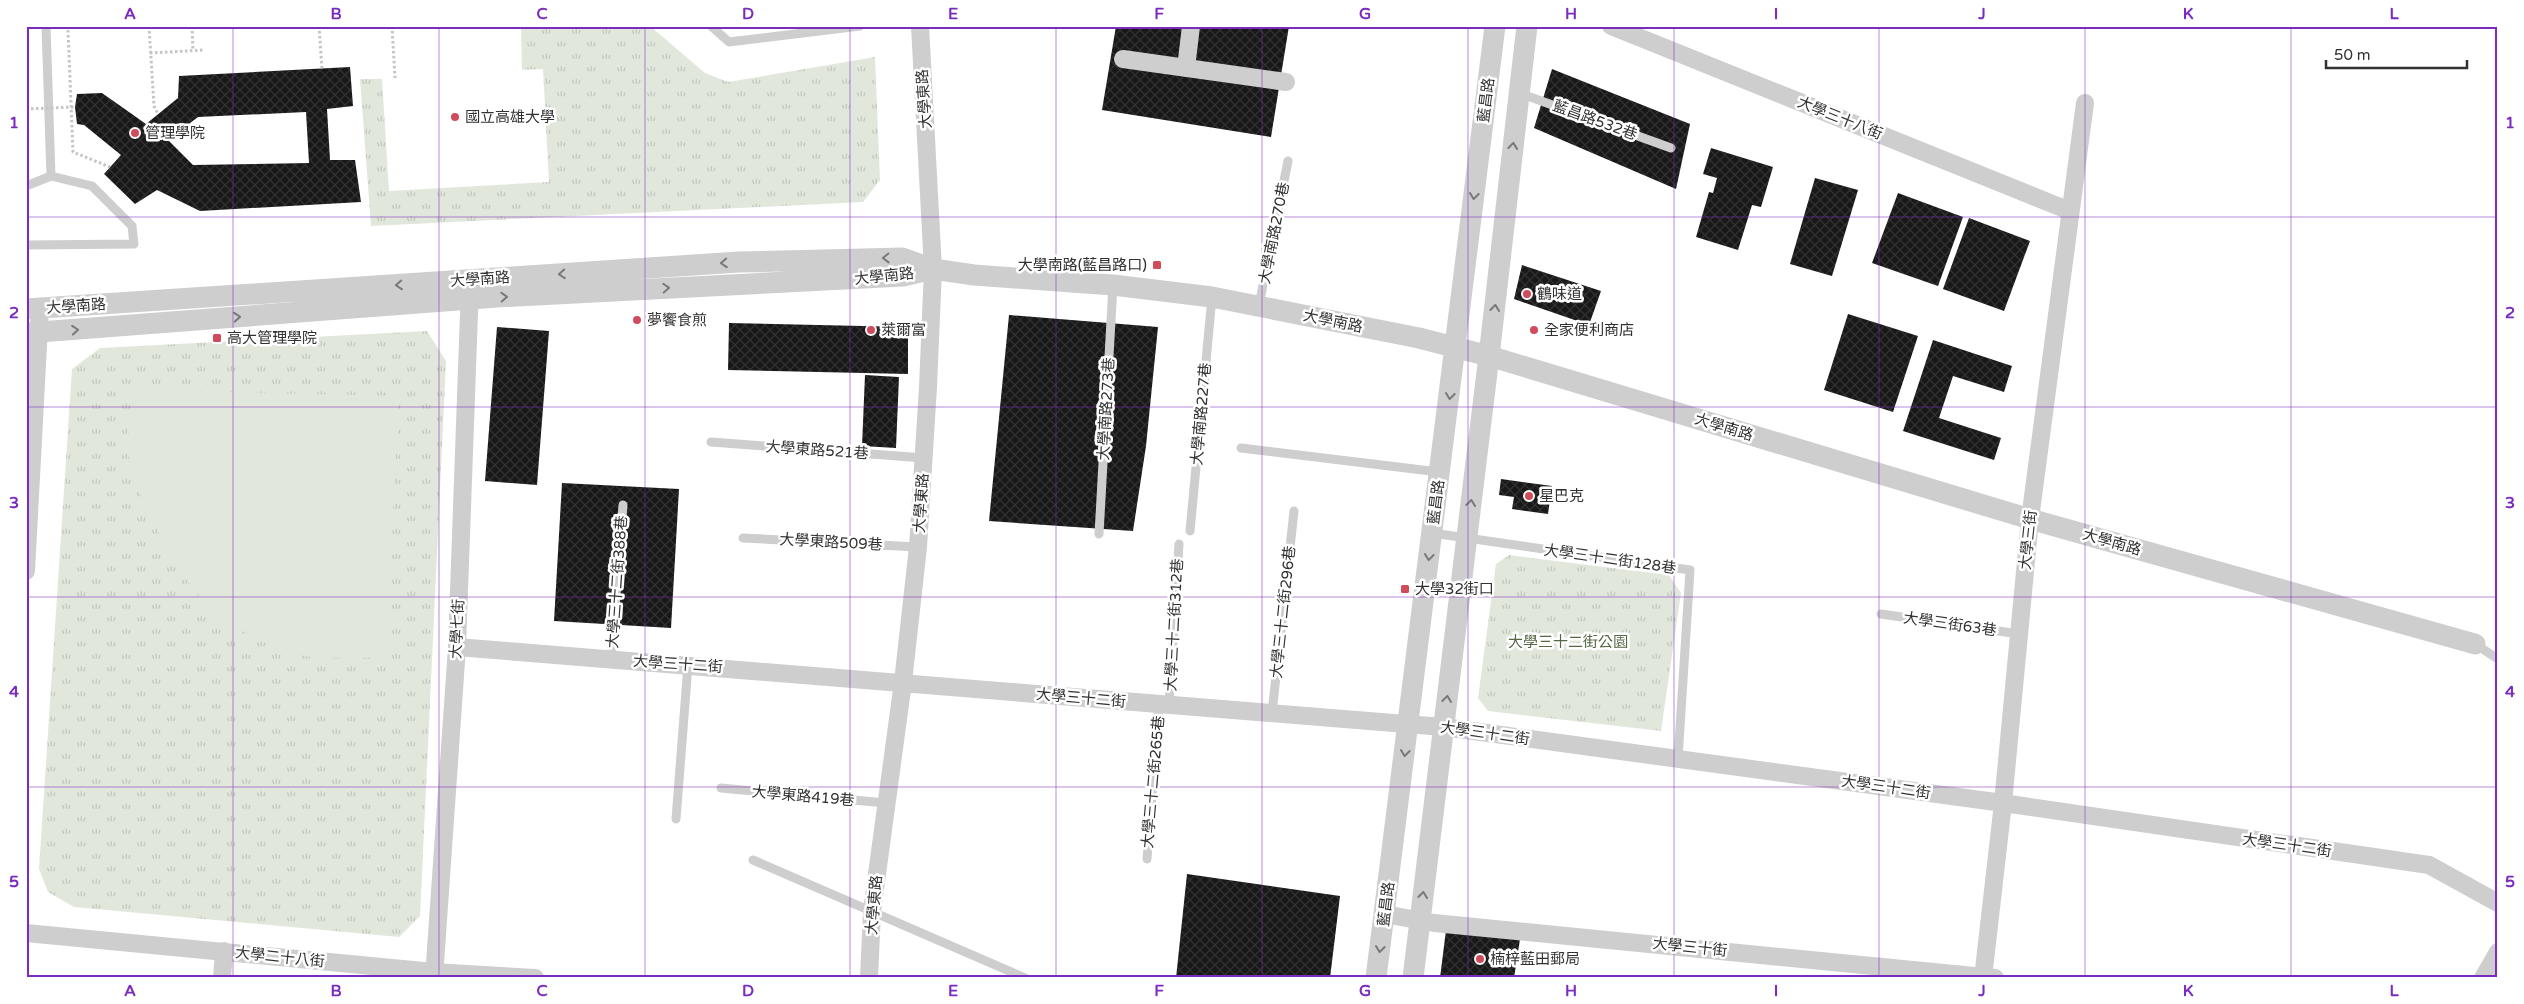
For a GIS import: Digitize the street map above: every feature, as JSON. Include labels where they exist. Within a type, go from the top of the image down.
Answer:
[{"type":"street","name":"大學東路","points":[[869,978],[872,911],[903,682],[918,547],[924,458],[933,269],[920,26]]},
{"type":"street","points":[[1186,68],[1191,26]]},
{"type":"street","name":"藍昌路","points":[[1376,978],[1495,26]]},
{"type":"street","points":[[1412,978],[1489,356],[1527,26]]},
{"type":"street","name":"大學三十八街","points":[[1611,26],[2070,211]]},
{"type":"street","points":[[1123,59],[1286,82]]},
{"type":"street","name":"大學三街","points":[[1987,977],[2030,519],[2085,103]]},
{"type":"street","name":"大學南路","points":[[33,333],[768,261],[902,258],[933,269],[1113,285],[1212,297],[1259,305],[1489,356],[2030,519],[2475,644]]},
{"type":"street","name":"大學南路","points":[[33,309],[470,289]]},
{"type":"street","name":"大學七街","points":[[434,975],[457,647],[470,289]]},
{"type":"street","points":[[26,571],[33,309]]},
{"type":"street","name":"大學三十二街","points":[[457,647],[1444,727],[2003,803],[2428,866],[2498,903]]},
{"type":"street","name":"大學三十街","points":[[1384,914],[1420,920],[1987,977]]},
{"type":"street","name":"大學二十八街","points":[[26,933],[224,951],[434,975],[535,978]]},
{"type":"street","points":[[222,978],[224,951]]},
{"type":"street","points":[[2482,978],[2498,952]]},
{"type":"lane","points":[[46,26],[51,176]]},
{"type":"lane","points":[[711,26],[729,42],[860,26]]},
{"type":"lane","name":"藍昌路532巷","points":[[1519,92],[1671,148]]},
{"type":"lane","name":"大學南路270巷","points":[[1259,305],[1288,161]]},
{"type":"lane","points":[[26,186],[51,176],[92,186],[132,226],[134,244],[26,245]]},
{"type":"lane","name":"大學南路273巷","points":[[1099,534],[1113,285]]},
{"type":"lane","name":"大學南路227巷","points":[[1190,531],[1212,297]]},
{"type":"lane","name":"大學東路521巷","points":[[711,442],[924,458]]},
{"type":"lane","points":[[1241,448],[1440,473]]},
{"type":"lane","name":"大學三十二街388巷","points":[[611,659],[623,504]]},
{"type":"lane","name":"大學三十二街296巷","points":[[1272,713],[1294,511]]},
{"type":"lane","name":"大學三十二街128巷","points":[[1432,533],[1466,540],[1690,570],[1678,759]]},
{"type":"lane","name":"大學東路509巷","points":[[743,538],[918,547]]},
{"type":"lane","name":"大學三十二街312巷","points":[[1164,705],[1179,544]]},
{"type":"lane","name":"大學三街63巷","points":[[1881,614],[2019,634]]},
{"type":"lane","name":"大學南路","points":[[2475,644],[2498,659]]},
{"type":"lane","points":[[676,819],[688,665]]},
{"type":"lane","name":"大學三十二街265巷","points":[[1147,859],[1164,705]]},
{"type":"lane","name":"大學東路419巷","points":[[721,788],[886,803]]},
{"type":"lane","points":[[754,860],[1025,978]]},
{"type":"path","points":[[149,26],[154,106],[158,114]]},
{"type":"path","points":[[192,26],[192,51]]},
{"type":"path","points":[[319,26],[322,69]]},
{"type":"path","points":[[392,26],[395,78]]},
{"type":"path","points":[[68,30],[72,152],[110,167]]},
{"type":"path","points":[[150,53],[204,50]]},
{"type":"path","points":[[26,109],[75,107]]},
{"type":"path","points":[[26,145],[26,157]]},
{"type":"green space","points":[[521,26],[650,26],[705,73],[728,82],[875,57],[880,180],[863,202],[371,226],[360,79],[382,79],[389,191],[549,182],[543,69],[522,70]]},
{"type":"green space","points":[[427,331],[446,361],[420,916],[399,937],[74,907],[48,892],[39,869],[72,369],[100,348]]},
{"type":"green space","points":[[132,390],[399,396],[386,657],[320,658],[284,651],[237,628],[218,614],[201,597],[172,559],[133,475],[128,444]]},
{"type":"green space","name":"大學三十二街公園","points":[[1509,555],[1669,575],[1681,593],[1661,731],[1488,711],[1478,698],[1496,564]]},
{"type":"building","points":[[1116,26],[1289,26],[1271,137],[1102,110]]},
{"type":"building","name":"管理學院","points":[[350,67],[353,106],[327,109],[330,160],[355,160],[361,202],[200,211],[157,190],[135,204],[104,174],[121,155],[84,125],[77,124],[75,107],[77,94],[102,93],[146,124],[178,98],[179,76]],"holes":[[[306,112],[309,163],[193,165],[168,140],[198,117]]]},
{"type":"building","points":[[1552,69],[1690,124],[1676,189],[1534,128]]},
{"type":"building","points":[[1711,148],[1773,167],[1761,207],[1752,205],[1738,250],[1696,237],[1709,192],[1713,193],[1717,178],[1703,174]]},
{"type":"building","points":[[1815,178],[1858,190],[1832,276],[1790,264]]},
{"type":"building","points":[[1898,193],[1963,217],[1938,286],[1872,263]]},
{"type":"building","points":[[1969,218],[2030,241],[2004,311],[1943,289]]},
{"type":"building","points":[[1522,265],[1601,291],[1589,325],[1514,299]]},
{"type":"building","points":[[1848,314],[1918,336],[1893,412],[1824,390]]},
{"type":"building","points":[[1009,315],[1158,327],[1146,446],[1133,531],[989,521]]},
{"type":"building","points":[[729,323],[908,327],[908,374],[728,370]]},
{"type":"building","points":[[497,327],[549,331],[537,485],[485,481]]},
{"type":"building","points":[[1933,340],[2012,366],[2004,392],[1953,376],[1939,418],[2001,438],[1994,460],[1903,431]]},
{"type":"building","points":[[865,375],[899,377],[896,448],[862,446]]},
{"type":"building","name":"星巴克","points":[[1501,479],[1552,486],[1548,514],[1512,509],[1514,497],[1499,495]]},
{"type":"building","points":[[562,483],[679,489],[671,628],[554,621]]},
{"type":"building","points":[[1187,874],[1340,896],[1330,978],[1176,978]]},
{"type":"building","name":"楠梓藍田郵局","points":[[1446,930],[1520,939],[1514,978],[1440,978]]},
{"type":"place","name":"國立高雄大學","points":[[455,117]]},
{"type":"place","name":"管理學院","points":[[135,133]]},
{"type":"place","name":"大學南路(藍昌路口)","points":[[1157,265]]},
{"type":"place","name":"鶴味道","points":[[1527,294]]},
{"type":"place","name":"夢饗食煎","points":[[637,320]]},
{"type":"place","name":"萊爾富","points":[[871,330]]},
{"type":"place","name":"全家便利商店","points":[[1534,330]]},
{"type":"place","name":"高大管理學院","points":[[217,338]]},
{"type":"place","name":"星巴克","points":[[1529,496]]},
{"type":"place","name":"大學32街口","points":[[1405,589]]},
{"type":"place","name":"楠梓藍田郵局","points":[[1480,959]]}]
